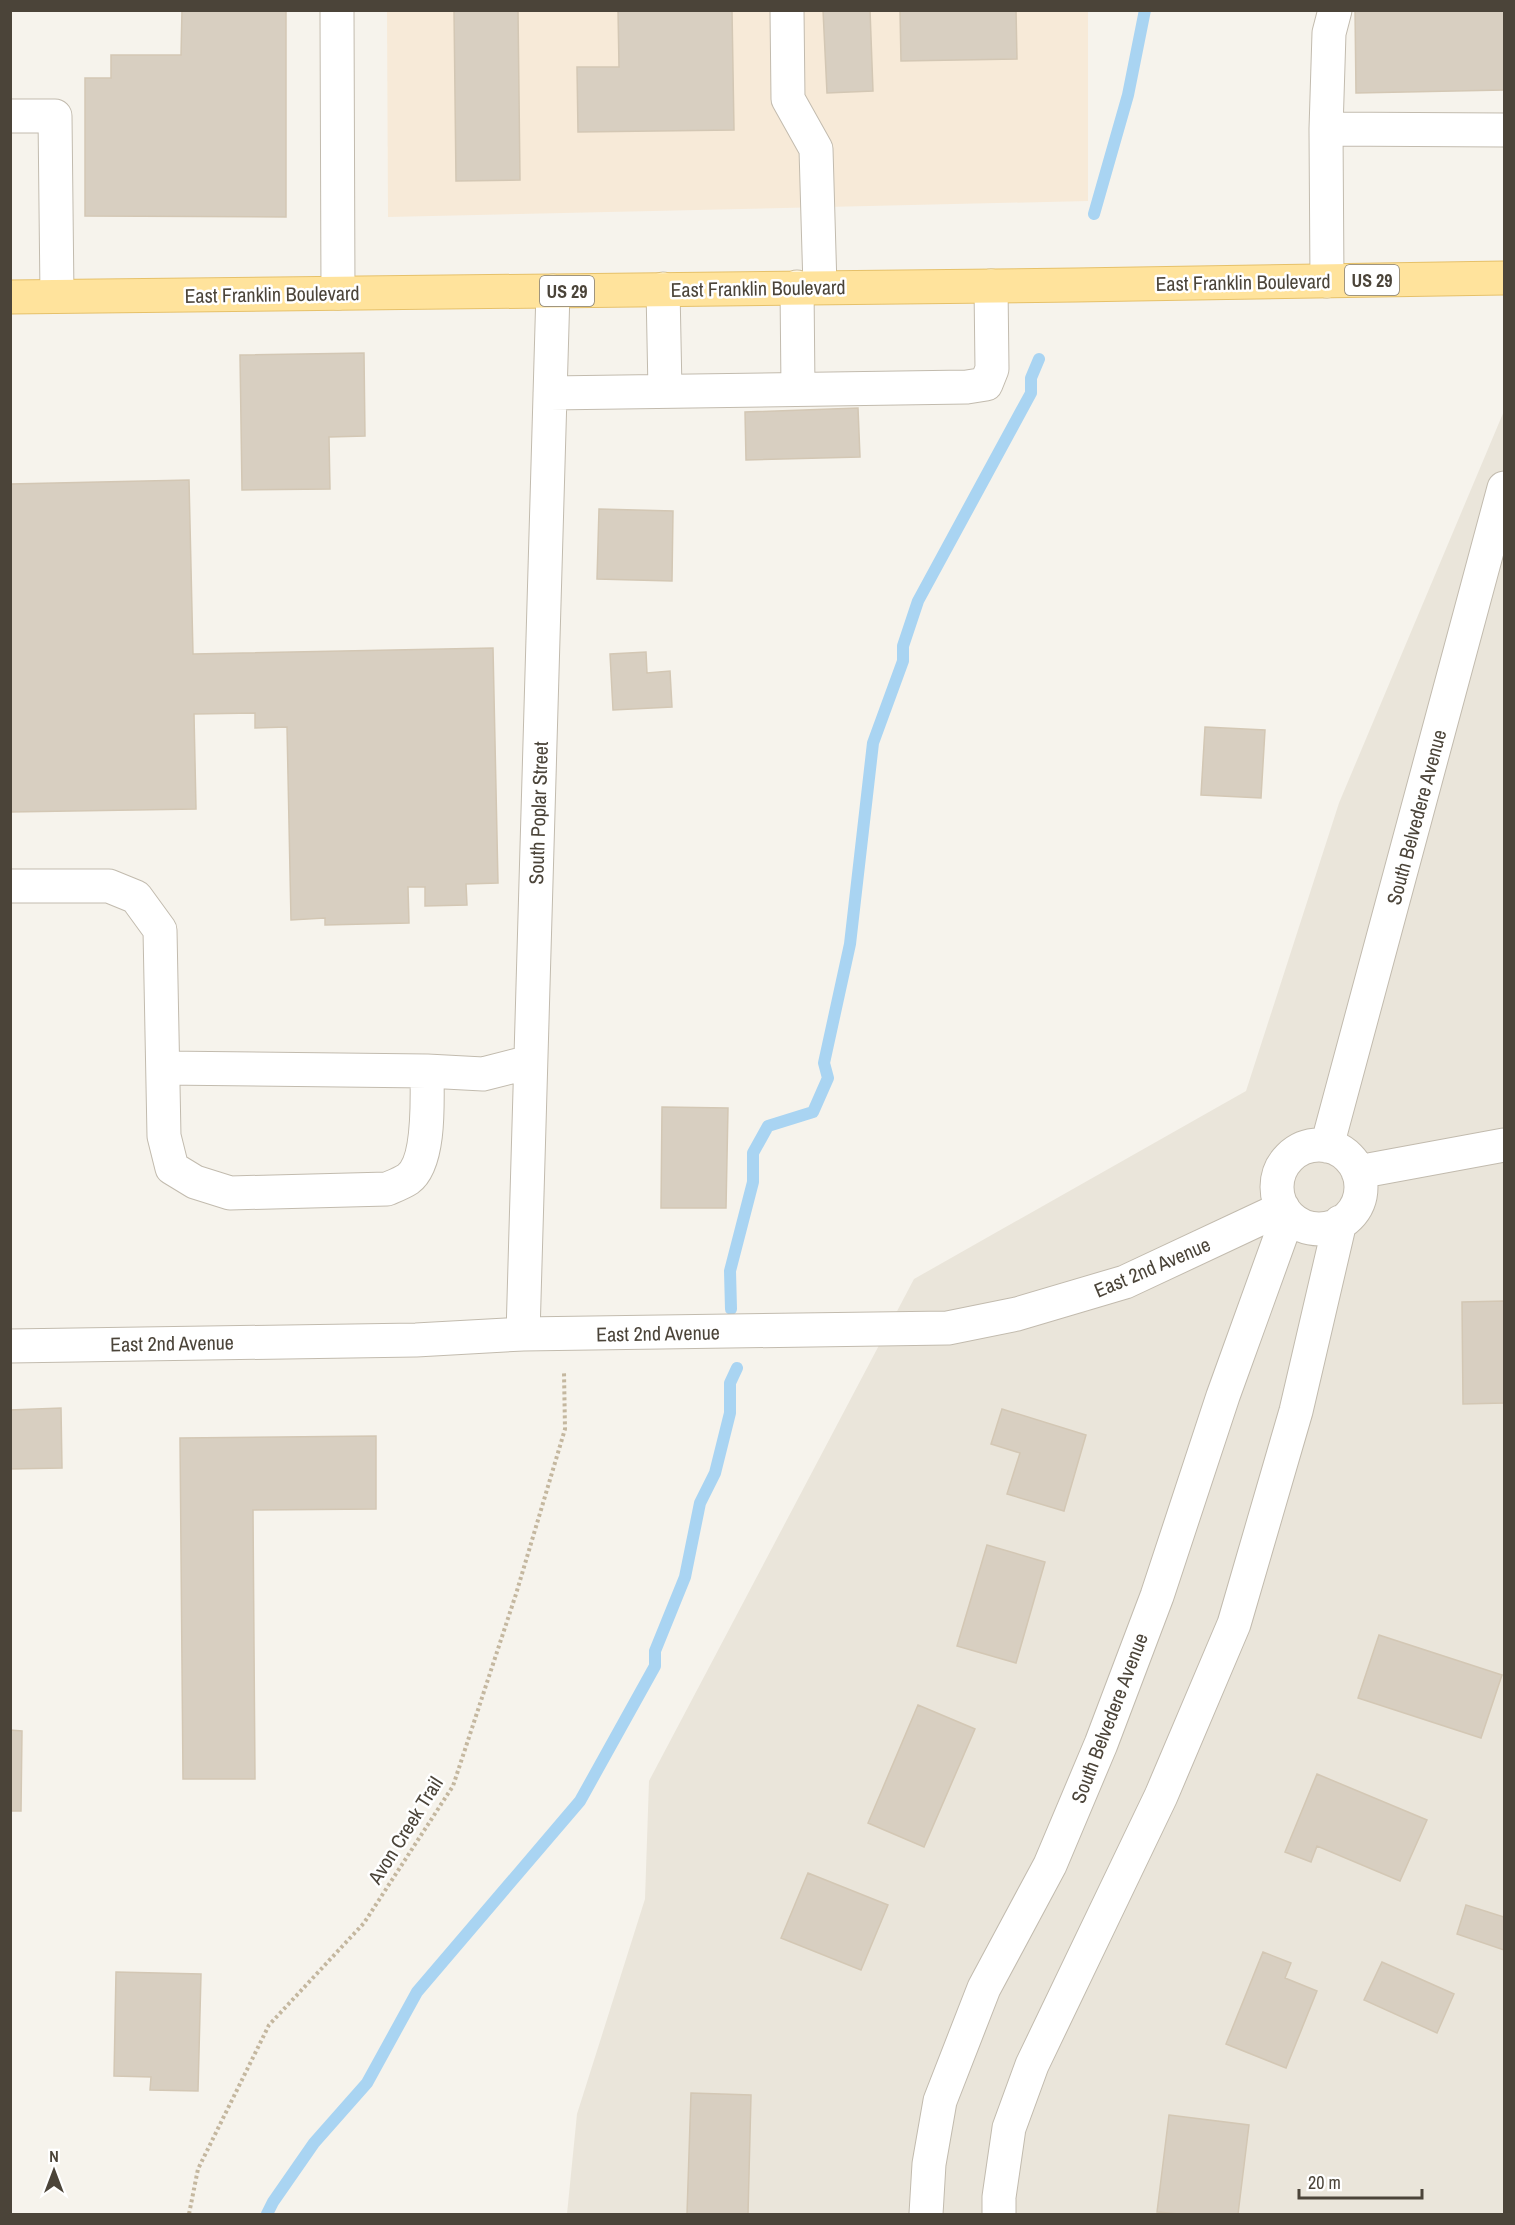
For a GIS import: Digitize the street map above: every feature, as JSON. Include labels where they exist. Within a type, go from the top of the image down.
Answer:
[{"type":"main road","name":"East Franklin Boulevard","points":[[10,297],[1504,278]]},
{"type":"street","points":[[338,10],[338,293]]},
{"type":"street","points":[[787,10],[788,99],[816,149],[808,287],[798,389]]},
{"type":"street","points":[[1328,281],[1326,129],[1329,33],[1335,10]]},
{"type":"street","points":[[10,116],[55,116],[57,296]]},
{"type":"street","points":[[1326,129],[1504,130]]},
{"type":"street","points":[[550,393],[967,387],[986,384],[992,369],[991,286]]},
{"type":"street","points":[[663,289],[664,391]]},
{"type":"street","name":"South Poplar Street","points":[[523,1334],[553,291]]},
{"type":"street","name":"South Belvedere Avenue","points":[[1328,1146],[1504,488]]},
{"type":"street","points":[[10,886],[109,886],[136,897],[160,930],[164,1136],[172,1168],[195,1182],[230,1193],[387,1189],[410,1178],[421,1159],[427,1130],[427,1071]]},
{"type":"street","points":[[162,1068],[427,1071],[483,1074],[530,1062]]},
{"type":"street","points":[[1314,1145],[1328,1146],[1340,1151],[1351,1160],[1358,1172],[1361,1183],[1356,1206],[1349,1216],[1327,1228],[1313,1228],[1299,1224],[1286,1212],[1277,1192],[1277,1178],[1282,1166],[1290,1156],[1314,1145]]},
{"type":"street","points":[[1358,1172],[1504,1145]]},
{"type":"street","name":"South Belvedere Avenue","points":[[926,2214],[930,2164],[940,2101],[984,1988],[1050,1865],[1101,1744],[1156,1596],[1286,1212]]},
{"type":"street","name":"East 2nd Avenue","points":[[10,1346],[416,1340],[523,1334],[948,1328],[1017,1314],[1125,1282],[1286,1212]]},
{"type":"street","points":[[999,2214],[1008,2128],[1032,2065],[1161,1796],[1234,1624],[1296,1411],[1340,1222]]},
{"type":"path","name":"Avon Creek Trail","points":[[189,2214],[198,2169],[269,2025],[364,1923],[453,1786],[516,1594],[566,1429],[564,1372],[561,1356],[523,1334]]},
{"type":"shaded area","points":[[387,11],[1088,11],[1088,201],[388,217]]},
{"type":"shaded area","points":[[1504,411],[1504,2214],[567,2214],[577,2114],[645,1899],[649,1781],[914,1279],[1246,1091],[1339,803]]},
{"type":"building","points":[[182,10],[286,10],[286,217],[85,216],[85,78],[111,78],[111,55],[181,55]]},
{"type":"building","points":[[454,10],[518,10],[520,180],[456,181]]},
{"type":"building","points":[[618,10],[732,10],[734,130],[578,132],[577,67],[619,67]]},
{"type":"building","points":[[823,10],[870,10],[873,91],[827,93]]},
{"type":"building","points":[[900,10],[1016,10],[1017,59],[901,61]]},
{"type":"building","points":[[1355,10],[1504,10],[1504,90],[1356,93]]},
{"type":"building","points":[[364,353],[365,436],[329,437],[330,489],[242,490],[240,355]]},
{"type":"building","points":[[858,408],[860,457],[746,460],[745,412]]},
{"type":"building","points":[[189,480],[193,654],[493,648],[498,883],[466,884],[467,905],[425,906],[425,887],[408,887],[409,923],[325,925],[325,918],[291,920],[287,727],[255,728],[255,713],[194,714],[196,809],[10,812],[10,484]]},
{"type":"building","points":[[599,509],[673,511],[672,581],[597,579]]},
{"type":"building","points":[[646,652],[647,673],[670,671],[672,707],[613,710],[610,654]]},
{"type":"building","points":[[1205,727],[1265,730],[1261,798],[1201,795]]},
{"type":"building","points":[[662,1107],[728,1108],[726,1208],[661,1208]]},
{"type":"building","points":[[1504,1301],[1504,1403],[1463,1404],[1462,1302]]},
{"type":"building","points":[[61,1408],[62,1468],[10,1469],[10,1410]]},
{"type":"building","points":[[1002,1409],[1086,1435],[1064,1511],[1007,1494],[1020,1453],[991,1444]]},
{"type":"building","points":[[376,1436],[376,1509],[253,1510],[255,1779],[183,1779],[180,1438]]},
{"type":"building","points":[[987,1545],[1045,1562],[1016,1663],[957,1646]]},
{"type":"building","points":[[1379,1635],[1502,1675],[1481,1738],[1358,1698]]},
{"type":"building","points":[[918,1705],[975,1729],[924,1847],[868,1823]]},
{"type":"building","points":[[10,1730],[22,1731],[21,1811],[10,1811]]},
{"type":"building","points":[[1317,1774],[1427,1820],[1400,1881],[1317,1846],[1311,1862],[1285,1852]]},
{"type":"building","points":[[808,1873],[888,1905],[861,1970],[781,1938]]},
{"type":"building","points":[[1466,1905],[1504,1917],[1504,1950],[1457,1934]]},
{"type":"building","points":[[1263,1952],[1291,1963],[1285,1978],[1317,1991],[1286,2068],[1226,2044]]},
{"type":"building","points":[[1382,1962],[1454,1994],[1437,2033],[1364,2000]]},
{"type":"building","points":[[116,1972],[201,1974],[198,2091],[150,2090],[151,2077],[114,2076]]},
{"type":"building","points":[[691,2093],[751,2095],[748,2214],[687,2214]]},
{"type":"building","points":[[1169,2115],[1249,2125],[1238,2214],[1157,2212]]},
{"type":"waterway","points":[[1094,214],[1128,95],[1145,10]]},
{"type":"waterway","points":[[731,1309],[730,1271],[753,1182],[753,1153],[768,1126],[813,1112],[828,1078],[824,1063],[850,944],[873,743],[903,661],[903,646],[918,601],[1031,393],[1031,378],[1039,359]]},
{"type":"waterway","points":[[267,2214],[314,2143],[367,2083],[417,1992],[580,1801],[655,1666],[655,1651],[685,1577],[700,1503],[715,1473],[730,1413],[730,1383],[737,1368]]}]
